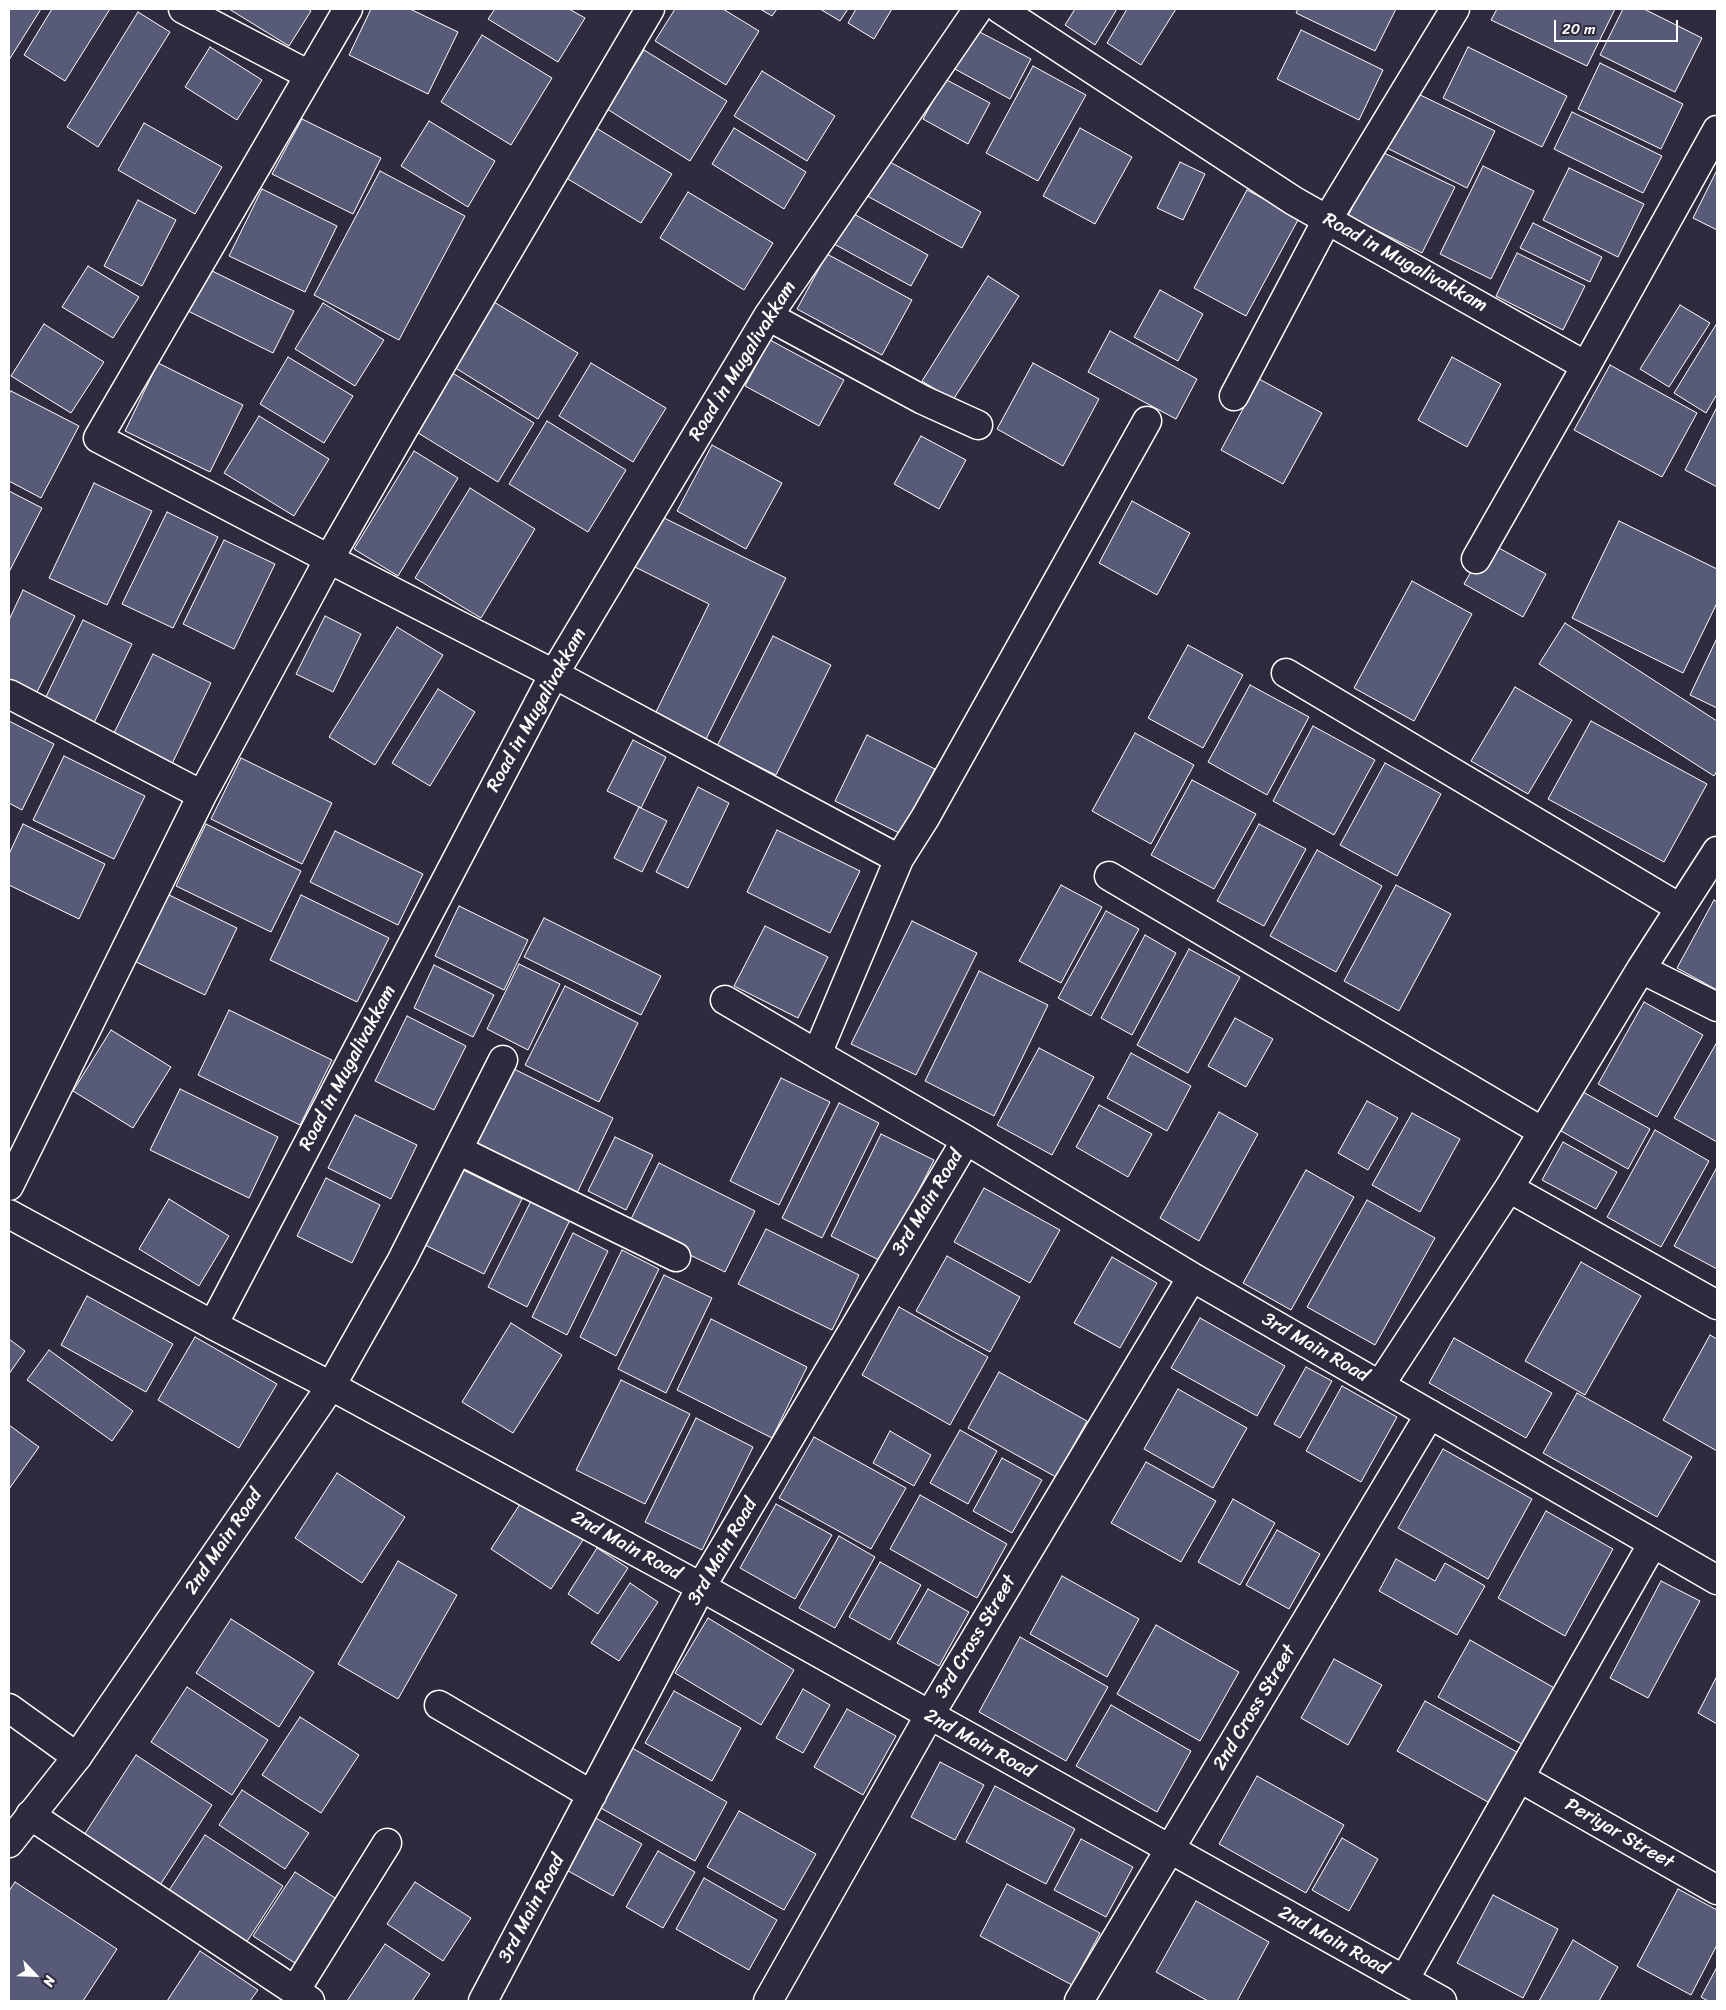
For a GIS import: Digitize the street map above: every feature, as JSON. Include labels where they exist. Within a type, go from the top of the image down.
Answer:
[{"type":"street","points":[[183,9],[309,75]]},
{"type":"street","points":[[348,9],[98,438],[328,559],[554,674],[898,858]]},
{"type":"street","points":[[9,1186],[202,796],[328,559],[650,9]]},
{"type":"street","name":"Road in Mugalivakkam","points":[[213,1325],[554,674],[768,316],[978,9]]},
{"type":"street","name":"Road in Mugalivakkam","points":[[1000,9],[1294,201],[1586,366]]},
{"type":"street","points":[[1234,396],[1327,220],[1456,9]]},
{"type":"street","points":[[1476,559],[1717,130]]},
{"type":"street","points":[[768,316],[923,400],[978,425]]},
{"type":"street","points":[[817,1054],[898,858],[925,818],[1147,421]]},
{"type":"street","points":[[1286,673],[1680,908]]},
{"type":"street","points":[[9,694],[202,796]]},
{"type":"street","points":[[1380,1385],[1509,1188],[1641,969],[1717,851]]},
{"type":"street","points":[[1109,876],[1543,1132]]},
{"type":"street","points":[[1641,969],[1717,1007]]},
{"type":"street","points":[[725,1000],[966,1140]]},
{"type":"street","points":[[9,1214],[213,1325],[331,1386],[402,1260],[503,1060]]},
{"type":"street","name":"3rd Main Road","points":[[483,2001],[701,1587],[966,1140],[1192,1276],[1717,1580]]},
{"type":"street","points":[[458,1150],[676,1257]]},
{"type":"street","points":[[1509,1188],[1717,1305]]},
{"type":"street","name":"3rd Cross Street","points":[[768,2001],[929,1716],[1192,1276]]},
{"type":"street","name":"2nd Main Road","points":[[9,1843],[76,1757],[331,1386],[701,1587],[1442,2001]]},
{"type":"street","name":"2nd Cross Street","points":[[1079,2001],[1430,1414]]},
{"type":"street","points":[[1404,1980],[1653,1543]]},
{"type":"street","points":[[439,1705],[592,1795]]},
{"type":"street","points":[[9,1708],[76,1757]]},
{"type":"street","name":"Periyar Street","points":[[1520,1778],[1717,1890]]},
{"type":"street","points":[[30,1815],[302,1996],[387,1842]]},
{"type":"building","points":[[9,9],[41,9],[9,60]]},
{"type":"building","points":[[52,9],[110,9],[65,81],[24,55]]},
{"type":"building","points":[[229,9],[308,9],[311,11],[289,46]]},
{"type":"building","points":[[371,9],[410,9],[458,32],[428,94],[349,55]]},
{"type":"building","points":[[495,9],[569,9],[585,18],[558,62],[488,19]]},
{"type":"building","points":[[675,9],[723,9],[759,31],[726,85],[655,41]]},
{"type":"building","points":[[760,9],[777,9],[772,16]]},
{"type":"building","points":[[820,9],[848,9],[840,21]]},
{"type":"building","points":[[856,9],[892,9],[874,39],[848,23]]},
{"type":"building","points":[[1075,9],[1117,9],[1095,45],[1065,25]]},
{"type":"building","points":[[1127,9],[1176,9],[1141,65],[1107,43]]},
{"type":"building","points":[[1298,9],[1396,9],[1375,51],[1296,13]]},
{"type":"building","points":[[1497,9],[1615,9],[1587,66],[1491,20]]},
{"type":"building","points":[[1623,9],[1644,9],[1702,38],[1675,92],[1600,55]]},
{"type":"building","points":[[138,12],[170,32],[98,147],[67,127]]},
{"type":"building","points":[[974,29],[1031,59],[1010,99],[953,68]]},
{"type":"building","points":[[1301,30],[1383,70],[1359,120],[1277,79]]},
{"type":"building","points":[[482,35],[552,78],[511,145],[441,102]]},
{"type":"building","points":[[210,47],[262,80],[237,120],[185,87]]},
{"type":"building","points":[[1468,47],[1567,96],[1542,147],[1443,98]]},
{"type":"building","points":[[644,50],[727,101],[690,161],[607,109]]},
{"type":"building","points":[[1600,63],[1683,104],[1661,149],[1578,109]]},
{"type":"building","points":[[1033,66],[1086,95],[1038,181],[986,153]]},
{"type":"building","points":[[762,71],[835,116],[807,161],[734,116]]},
{"type":"building","points":[[945,79],[990,103],[968,144],[923,119]]},
{"type":"building","points":[[1414,92],[1495,131],[1467,188],[1387,148]]},
{"type":"building","points":[[1572,112],[1662,156],[1643,193],[1554,149]]},
{"type":"building","points":[[302,119],[381,158],[353,214],[272,174]]},
{"type":"building","points":[[429,121],[495,161],[468,207],[401,166]]},
{"type":"building","points":[[144,123],[222,167],[195,214],[118,170]]},
{"type":"building","points":[[588,123],[672,174],[641,223],[558,173]]},
{"type":"building","points":[[734,128],[806,172],[784,209],[712,164]]},
{"type":"building","points":[[1080,128],[1132,157],[1095,224],[1043,196]]},
{"type":"building","points":[[1380,151],[1455,187],[1422,253],[1348,216]]},
{"type":"building","points":[[879,156],[981,212],[962,248],[860,192]]},
{"type":"building","points":[[1180,162],[1205,174],[1183,220],[1157,208]]},
{"type":"building","points":[[1483,166],[1534,191],[1491,279],[1440,254]]},
{"type":"building","points":[[1569,168],[1644,204],[1618,257],[1543,220]]},
{"type":"building","points":[[1717,170],[1717,230],[1693,218]]},
{"type":"building","points":[[380,171],[465,216],[399,340],[314,295]]},
{"type":"building","points":[[262,189],[337,226],[305,292],[229,256]]},
{"type":"building","points":[[1247,190],[1299,218],[1246,316],[1194,288]]},
{"type":"building","points":[[688,192],[773,243],[744,290],[660,238]]},
{"type":"building","points":[[138,200],[176,220],[142,286],[104,266]]},
{"type":"building","points":[[852,213],[928,255],[911,286],[834,244]]},
{"type":"building","points":[[1533,223],[1602,257],[1590,282],[1520,248]]},
{"type":"building","points":[[1517,253],[1585,286],[1563,330],[1496,296]]},
{"type":"building","points":[[827,254],[912,300],[882,355],[797,309]]},
{"type":"building","points":[[88,266],[139,297],[113,338],[62,307]]},
{"type":"building","points":[[208,269],[294,311],[273,353],[188,311]]},
{"type":"building","points":[[988,276],[1019,296],[953,400],[922,381]]},
{"type":"building","points":[[1160,290],[1203,314],[1178,361],[1134,337]]},
{"type":"building","points":[[489,299],[578,353],[538,419],[449,364]]},
{"type":"building","points":[[323,303],[384,340],[355,386],[295,349]]},
{"type":"building","points":[[1680,305],[1710,323],[1669,387],[1640,369]]},
{"type":"building","points":[[1717,323],[1717,394],[1706,413],[1674,393]]},
{"type":"building","points":[[44,324],[104,362],[71,413],[11,376]]},
{"type":"building","points":[[1110,331],[1197,379],[1176,419],[1088,372]]},
{"type":"building","points":[[770,340],[844,380],[819,426],[745,386]]},
{"type":"building","points":[[288,357],[353,396],[324,443],[260,404]]},
{"type":"building","points":[[1452,357],[1501,384],[1467,447],[1418,420]]},
{"type":"building","points":[[158,363],[243,405],[210,472],[125,431]]},
{"type":"building","points":[[591,363],[666,408],[633,462],[559,416]]},
{"type":"building","points":[[1033,363],[1099,399],[1063,466],[997,429]]},
{"type":"building","points":[[1610,365],[1697,413],[1662,477],[1574,430]]},
{"type":"building","points":[[446,369],[534,423],[498,482],[410,428]]},
{"type":"building","points":[[1259,379],[1322,413],[1283,484],[1221,450]]},
{"type":"building","points":[[11,391],[79,426],[41,498],[9,481],[9,394]]},
{"type":"building","points":[[1717,407],[1717,487],[1685,470]]},
{"type":"building","points":[[259,416],[329,459],[294,516],[224,473]]},
{"type":"building","points":[[547,421],[626,470],[588,532],[509,484]]},
{"type":"building","points":[[921,436],[966,460],[939,509],[894,484]]},
{"type":"building","points":[[712,445],[782,483],[746,549],[677,511]]},
{"type":"building","points":[[414,451],[458,478],[398,576],[354,549]]},
{"type":"building","points":[[94,483],[152,511],[107,605],[49,578]]},
{"type":"building","points":[[470,488],[535,529],[481,618],[415,578]]},
{"type":"building","points":[[9,491],[42,508],[9,572]]},
{"type":"building","points":[[1132,501],[1190,533],[1157,595],[1099,563]]},
{"type":"building","points":[[167,512],[218,537],[173,628],[122,604]]},
{"type":"building","points":[[660,516],[786,578],[706,739],[655,714],[709,604],[635,567]]},
{"type":"building","points":[[1619,521],[1717,569],[1717,603],[1683,673],[1572,618]]},
{"type":"building","points":[[224,540],[275,564],[234,649],[183,624]]},
{"type":"building","points":[[1488,542],[1546,574],[1523,617],[1464,584]]},
{"type":"building","points":[[1412,581],[1472,614],[1414,721],[1354,688]]},
{"type":"building","points":[[23,590],[75,616],[33,700],[9,688],[9,620]]},
{"type":"building","points":[[325,616],[361,634],[333,692],[296,674]]},
{"type":"building","points":[[83,620],[132,644],[92,727],[43,703]]},
{"type":"building","points":[[1565,623],[1717,721],[1717,771],[1714,776],[1539,664]]},
{"type":"building","points":[[397,627],[443,655],[375,765],[329,737]]},
{"type":"building","points":[[773,636],[831,665],[776,775],[717,746]]},
{"type":"building","points":[[1717,638],[1717,708],[1690,695]]},
{"type":"building","points":[[1188,645],[1243,675],[1203,748],[1148,718]]},
{"type":"building","points":[[153,654],[211,683],[169,770],[110,741]]},
{"type":"building","points":[[1250,685],[1309,717],[1267,795],[1208,762]]},
{"type":"building","points":[[1515,687],[1572,720],[1528,794],[1471,761]]},
{"type":"building","points":[[438,689],[475,712],[430,786],[392,763]]},
{"type":"building","points":[[9,721],[54,744],[22,810],[9,803]]},
{"type":"building","points":[[1591,721],[1707,784],[1664,862],[1548,799]]},
{"type":"building","points":[[1313,726],[1375,760],[1334,835],[1273,801]]},
{"type":"building","points":[[1135,733],[1194,765],[1151,844],[1092,811]]},
{"type":"building","points":[[867,735],[935,769],[903,835],[835,801]]},
{"type":"building","points":[[633,740],[666,757],[641,808],[607,791]]},
{"type":"building","points":[[64,756],[145,796],[114,859],[33,820]]},
{"type":"building","points":[[241,758],[332,803],[302,864],[211,819]]},
{"type":"building","points":[[1385,763],[1441,794],[1397,876],[1340,845]]},
{"type":"building","points":[[1192,780],[1256,814],[1214,889],[1151,855]]},
{"type":"building","points":[[698,787],[729,803],[688,888],[656,872]]},
{"type":"building","points":[[639,807],[667,821],[642,872],[614,858]]},
{"type":"building","points":[[23,824],[105,864],[79,919],[9,885],[9,854]]},
{"type":"building","points":[[206,824],[301,871],[271,932],[176,886]]},
{"type":"building","points":[[1259,824],[1306,849],[1264,926],[1217,901]]},
{"type":"building","points":[[777,830],[860,871],[830,933],[747,892]]},
{"type":"building","points":[[335,831],[423,874],[398,925],[310,882]]},
{"type":"building","points":[[1317,850],[1382,886],[1336,972],[1270,936]]},
{"type":"building","points":[[1061,885],[1102,907],[1061,983],[1019,961]]},
{"type":"building","points":[[1396,885],[1451,914],[1399,1011],[1344,981]]},
{"type":"building","points":[[165,893],[237,928],[205,995],[132,960]]},
{"type":"building","points":[[301,895],[389,938],[357,1002],[270,960]]},
{"type":"building","points":[[1714,900],[1717,902],[1717,990],[1677,968]]},
{"type":"building","points":[[459,906],[528,940],[504,990],[435,956]]},
{"type":"building","points":[[1106,911],[1139,929],[1091,1016],[1058,998]]},
{"type":"building","points":[[544,918],[661,976],[641,1015],[524,957]]},
{"type":"building","points":[[912,921],[977,953],[916,1075],[851,1044]]},
{"type":"building","points":[[765,926],[828,957],[798,1018],[734,986]]},
{"type":"building","points":[[1145,935],[1176,953],[1132,1035],[1101,1018]]},
{"type":"building","points":[[1189,949],[1240,977],[1188,1073],[1137,1045]]},
{"type":"building","points":[[519,964],[560,984],[528,1050],[487,1029]]},
{"type":"building","points":[[434,965],[494,995],[473,1037],[414,1008]]},
{"type":"building","points":[[979,971],[1048,1005],[994,1116],[925,1081]]},
{"type":"building","points":[[565,986],[638,1023],[599,1102],[525,1065]]},
{"type":"building","points":[[1644,1002],[1703,1035],[1657,1117],[1598,1084]]},
{"type":"building","points":[[229,1010],[332,1060],[300,1125],[198,1075]]},
{"type":"building","points":[[407,1016],[466,1046],[434,1110],[375,1081]]},
{"type":"building","points":[[1235,1018],[1273,1039],[1246,1087],[1208,1066]]},
{"type":"building","points":[[111,1030],[171,1067],[133,1128],[73,1091]]},
{"type":"building","points":[[1717,1042],[1717,1142],[1674,1118]]},
{"type":"building","points":[[1039,1048],[1094,1077],[1052,1155],[997,1125]]},
{"type":"building","points":[[1131,1053],[1191,1086],[1167,1131],[1107,1098]]},
{"type":"building","points":[[512,1068],[613,1118],[576,1195],[475,1144]]},
{"type":"building","points":[[781,1078],[830,1102],[779,1205],[730,1181]]},
{"type":"building","points":[[180,1089],[278,1137],[249,1198],[150,1150]]},
{"type":"building","points":[[1583,1092],[1650,1129],[1628,1169],[1561,1131]]},
{"type":"building","points":[[1367,1101],[1398,1118],[1368,1170],[1338,1153]]},
{"type":"building","points":[[839,1103],[879,1123],[822,1238],[782,1218]]},
{"type":"building","points":[[1099,1105],[1152,1134],[1128,1177],[1076,1147]]},
{"type":"building","points":[[1219,1112],[1258,1134],[1199,1241],[1160,1218]]},
{"type":"building","points":[[1412,1113],[1460,1139],[1420,1212],[1372,1185]]},
{"type":"building","points":[[355,1115],[417,1145],[391,1199],[328,1168]]},
{"type":"building","points":[[1655,1130],[1709,1161],[1661,1247],[1607,1217]]},
{"type":"building","points":[[881,1134],[934,1160],[883,1262],[831,1236]]},
{"type":"building","points":[[615,1137],[653,1155],[626,1210],[588,1191]]},
{"type":"building","points":[[1563,1142],[1617,1172],[1596,1209],[1542,1180]]},
{"type":"building","points":[[659,1163],[755,1211],[725,1272],[628,1225]]},
{"type":"building","points":[[459,1168],[522,1199],[484,1274],[423,1244]]},
{"type":"building","points":[[1306,1170],[1354,1197],[1291,1310],[1243,1283]]},
{"type":"building","points":[[1717,1170],[1717,1269],[1674,1246]]},
{"type":"building","points":[[326,1178],[380,1205],[352,1263],[297,1236]]},
{"type":"building","points":[[984,1188],[1060,1230],[1030,1283],[954,1242]]},
{"type":"building","points":[[169,1199],[229,1236],[199,1286],[139,1249]]},
{"type":"building","points":[[532,1199],[571,1218],[527,1307],[488,1287]]},
{"type":"building","points":[[1367,1200],[1435,1238],[1375,1345],[1307,1307]]},
{"type":"building","points":[[766,1229],[859,1275],[832,1330],[738,1284]]},
{"type":"building","points":[[573,1233],[608,1251],[567,1335],[532,1317]]},
{"type":"building","points":[[622,1250],[659,1269],[616,1356],[580,1337]]},
{"type":"building","points":[[947,1256],[1020,1297],[990,1352],[916,1311]]},
{"type":"building","points":[[1112,1257],[1157,1283],[1120,1348],[1074,1323]]},
{"type":"building","points":[[1581,1262],[1641,1296],[1585,1395],[1525,1361]]},
{"type":"building","points":[[664,1275],[712,1298],[666,1393],[618,1369]]},
{"type":"building","points":[[87,1296],[173,1344],[146,1392],[61,1345]]},
{"type":"building","points":[[899,1307],[988,1357],[950,1425],[862,1375]]},
{"type":"building","points":[[1200,1318],[1285,1366],[1257,1416],[1171,1368]]},
{"type":"building","points":[[711,1319],[807,1367],[772,1438],[677,1390]]},
{"type":"building","points":[[511,1323],[562,1355],[513,1433],[462,1402]]},
{"type":"building","points":[[1710,1335],[1717,1339],[1717,1451],[1663,1420]]},
{"type":"building","points":[[195,1337],[277,1384],[239,1448],[158,1400]]},
{"type":"building","points":[[1454,1338],[1552,1393],[1526,1438],[1429,1383]]},
{"type":"building","points":[[9,1339],[25,1351],[9,1374]]},
{"type":"building","points":[[49,1350],[133,1411],[112,1441],[27,1380]]},
{"type":"building","points":[[1306,1367],[1332,1381],[1300,1438],[1274,1424]]},
{"type":"building","points":[[999,1372],[1087,1421],[1056,1477],[968,1428]]},
{"type":"building","points":[[621,1380],[690,1414],[645,1504],[576,1470]]},
{"type":"building","points":[[1342,1386],[1397,1417],[1361,1482],[1306,1451]]},
{"type":"building","points":[[1178,1389],[1247,1428],[1213,1488],[1144,1449]]},
{"type":"building","points":[[1577,1393],[1692,1457],[1657,1517],[1543,1453]]},
{"type":"building","points":[[696,1418],[753,1447],[702,1550],[645,1522]]},
{"type":"building","points":[[9,1425],[39,1447],[9,1489]]},
{"type":"building","points":[[960,1430],[997,1451],[968,1504],[930,1483]]},
{"type":"building","points":[[890,1431],[931,1455],[914,1486],[873,1463]]},
{"type":"building","points":[[814,1437],[906,1488],[871,1549],[779,1498]]},
{"type":"building","points":[[1443,1449],[1532,1499],[1488,1579],[1398,1528]]},
{"type":"building","points":[[1002,1458],[1042,1480],[1012,1533],[973,1511]]},
{"type":"building","points":[[1146,1462],[1216,1501],[1181,1562],[1111,1523]]},
{"type":"building","points":[[337,1473],[405,1517],[362,1583],[295,1538]]},
{"type":"building","points":[[920,1495],[1007,1544],[977,1598],[890,1549]]},
{"type":"building","points":[[1233,1499],[1275,1523],[1240,1585],[1198,1562]]},
{"type":"building","points":[[522,1501],[583,1540],[551,1589],[491,1549]]},
{"type":"building","points":[[776,1504],[832,1535],[795,1599],[740,1568]]},
{"type":"building","points":[[1546,1511],[1613,1549],[1565,1636],[1498,1598]]},
{"type":"building","points":[[1277,1530],[1320,1554],[1289,1609],[1246,1585]]},
{"type":"building","points":[[839,1536],[875,1557],[835,1628],[799,1608]]},
{"type":"building","points":[[597,1548],[628,1568],[598,1614],[568,1594]]},
{"type":"building","points":[[1396,1559],[1435,1581],[1445,1563],[1485,1586],[1457,1635],[1379,1591]]},
{"type":"building","points":[[398,1561],[457,1595],[398,1699],[338,1664]]},
{"type":"building","points":[[880,1562],[921,1585],[890,1640],[849,1617]]},
{"type":"building","points":[[1062,1576],[1139,1619],[1107,1677],[1030,1634]]},
{"type":"building","points":[[1661,1581],[1700,1601],[1648,1698],[1610,1678]]},
{"type":"building","points":[[630,1583],[658,1602],[619,1661],[591,1643]]},
{"type":"building","points":[[928,1589],[969,1612],[939,1666],[897,1643]]},
{"type":"building","points":[[708,1618],[794,1670],[761,1725],[675,1673]]},
{"type":"building","points":[[231,1619],[314,1672],[279,1727],[196,1673]]},
{"type":"building","points":[[1156,1625],[1239,1672],[1200,1741],[1117,1694]]},
{"type":"building","points":[[1020,1637],[1108,1687],[1066,1761],[979,1712]]},
{"type":"building","points":[[1470,1640],[1558,1690],[1527,1747],[1438,1697]]},
{"type":"building","points":[[1334,1659],[1382,1685],[1348,1745],[1301,1718]]},
{"type":"building","points":[[1717,1676],[1717,1724],[1698,1713]]},
{"type":"building","points":[[187,1687],[268,1740],[232,1795],[151,1742]]},
{"type":"building","points":[[803,1689],[830,1705],[803,1753],[776,1738]]},
{"type":"building","points":[[674,1691],[741,1728],[712,1781],[645,1743]]},
{"type":"building","points":[[1425,1701],[1524,1756],[1495,1806],[1397,1751]]},
{"type":"building","points":[[1111,1705],[1191,1751],[1157,1812],[1076,1766]]},
{"type":"building","points":[[847,1709],[896,1736],[863,1795],[814,1767]]},
{"type":"building","points":[[300,1717],[359,1755],[321,1813],[262,1775]]},
{"type":"building","points":[[632,1748],[727,1802],[695,1861],[599,1807]]},
{"type":"building","points":[[136,1755],[212,1805],[160,1885],[84,1835]]},
{"type":"building","points":[[940,1762],[984,1785],[955,1840],[911,1817]]},
{"type":"building","points":[[1257,1776],[1344,1825],[1306,1893],[1219,1844]]},
{"type":"building","points":[[995,1786],[1075,1829],[1046,1884],[966,1842]]},
{"type":"building","points":[[242,1790],[309,1833],[285,1869],[219,1825]]},
{"type":"building","points":[[739,1811],[816,1854],[784,1910],[707,1867]]},
{"type":"building","points":[[592,1816],[642,1844],[613,1896],[563,1868]]},
{"type":"building","points":[[205,1835],[283,1886],[246,1943],[168,1892]]},
{"type":"building","points":[[1342,1838],[1378,1859],[1349,1911],[1312,1890]]},
{"type":"building","points":[[1081,1839],[1133,1867],[1106,1917],[1054,1890]]},
{"type":"building","points":[[658,1851],[695,1872],[663,1928],[626,1907]]},
{"type":"building","points":[[295,1872],[346,1905],[304,1969],[253,1936]]},
{"type":"building","points":[[704,1878],[777,1920],[749,1970],[676,1929]]},
{"type":"building","points":[[15,1882],[117,1949],[83,2001],[9,2001],[9,1891]]},
{"type":"building","points":[[415,1882],[471,1918],[443,1961],[387,1924]]},
{"type":"building","points":[[1007,1884],[1100,1933],[1072,1985],[980,1936]]},
{"type":"building","points":[[1678,1889],[1717,1910],[1717,1945],[1691,1995],[1637,1966]]},
{"type":"building","points":[[1493,1895],[1558,1929],[1523,1998],[1457,1963]]},
{"type":"building","points":[[1196,1901],[1269,1942],[1237,2001],[1208,2001],[1156,1972]]},
{"type":"building","points":[[1573,1940],[1618,1967],[1599,2001],[1539,2001]]},
{"type":"building","points":[[385,1944],[430,1974],[412,2001],[347,2001]]},
{"type":"building","points":[[200,1951],[258,1990],[250,2001],[167,2001]]},
{"type":"building","points":[[1717,1967],[1717,2001],[1708,2001],[1701,1997]]}]
